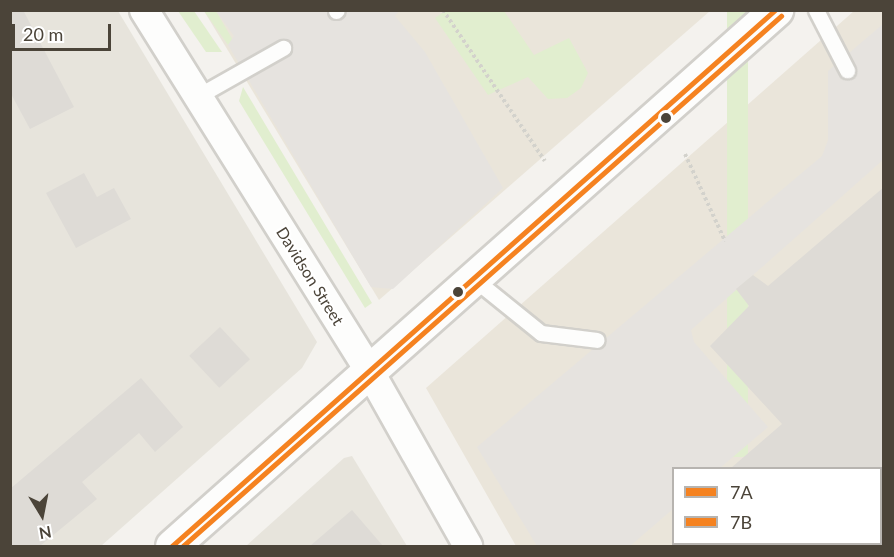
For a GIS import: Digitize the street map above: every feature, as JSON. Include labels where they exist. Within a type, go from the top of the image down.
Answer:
[{"type":"street","name":"Davidson Street","points":[[144,10],[370,372],[468,546]]},
{"type":"street","points":[[172,546],[776,10]]},
{"type":"lane","points":[[816,10],[848,70]]},
{"type":"lane","points":[[198,96],[283,48]]},
{"type":"lane","points":[[474,279],[541,333],[597,340]]},
{"type":"path","points":[[443,10],[545,161]]},
{"type":"path","points":[[685,154],[725,241]]},
{"type":"shaded area","points":[[10,11],[118,11],[317,342],[302,368],[101,546],[11,546]]},
{"type":"shaded area","points":[[204,11],[710,11],[379,300]]},
{"type":"shaded area","points":[[216,11],[399,11],[395,16],[425,52],[503,188],[393,289],[371,287],[228,45],[234,36]]},
{"type":"shaded area","points":[[854,11],[883,11],[883,546],[516,546],[426,388]]},
{"type":"shaded area","points":[[883,24],[883,160],[691,330],[694,342],[768,427],[721,467],[672,467],[672,510],[630,546],[537,546],[477,447],[822,156],[828,140],[828,71]]},
{"type":"shaded area","points":[[352,456],[407,546],[246,546],[344,458]]},
{"type":"green space","points":[[446,10],[504,11],[534,55],[569,38],[588,73],[581,88],[567,98],[548,99],[528,77],[488,95],[435,18]]},
{"type":"green space","points":[[178,11],[194,11],[222,52],[206,52]]},
{"type":"green space","points":[[204,11],[216,11],[234,42],[228,45]]},
{"type":"green space","points":[[727,11],[748,11],[748,457],[727,457]]},
{"type":"green space","points":[[243,87],[372,303],[365,308],[239,101]]},
{"type":"building","points":[[10,10],[23,10],[74,107],[30,129],[10,92]]},
{"type":"building","points":[[84,173],[97,197],[114,188],[131,219],[76,248],[46,193]]},
{"type":"building","points":[[884,187],[884,468],[732,467],[782,424],[710,346],[749,306],[736,289],[753,275],[768,286]]},
{"type":"building","points":[[220,327],[250,359],[219,388],[189,356]]},
{"type":"building","points":[[141,378],[183,427],[155,452],[139,433],[82,482],[97,499],[40,546],[10,546],[10,489]]},
{"type":"building","points":[[352,510],[383,546],[310,546]]},
{"type":"transit line","name":"7A","points":[[172,546],[775,10]]},
{"type":"transit line","name":"7B","points":[[183,546],[781,16]]}]
